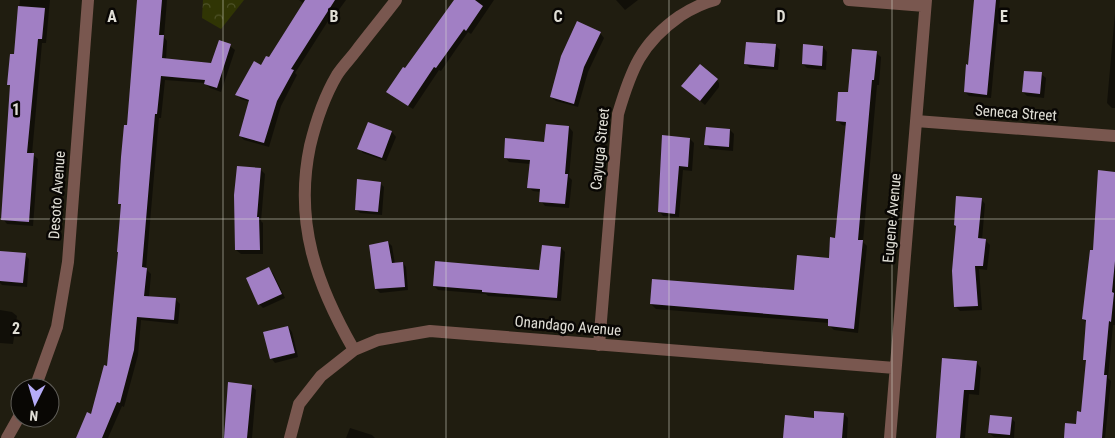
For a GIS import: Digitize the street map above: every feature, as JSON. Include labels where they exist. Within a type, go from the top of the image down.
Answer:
[{"type":"street","name":"Desoto Avenue","points":[[39,378],[57,327],[68,262],[88,0]]},
{"type":"street","points":[[354,350],[326,297],[311,254],[304,207],[306,168],[323,103],[338,74],[396,0]]},
{"type":"street","name":"Cayuga Street","points":[[599,345],[618,114],[628,80],[644,48],[658,33],[691,9],[715,0]]},
{"type":"street","points":[[849,0],[925,3]]},
{"type":"street","name":"Eugene Avenue","points":[[890,438],[925,3]]},
{"type":"street","name":"Seneca Street","points":[[916,121],[1115,136]]},
{"type":"street","name":"Onandago Avenue","points":[[290,438],[299,404],[321,376],[354,350],[378,340],[430,331],[895,368]]},
{"type":"green space","points":[[203,0],[244,0],[221,29],[202,18]]},
{"type":"building","points":[[137,0],[162,0],[159,35],[164,35],[162,58],[211,63],[219,40],[231,44],[217,88],[204,84],[205,80],[161,76],[157,114],[155,114],[142,267],[147,268],[144,296],[176,298],[174,320],[137,317],[134,350],[120,403],[117,402],[102,438],[76,438],[87,412],[91,414],[104,365],[107,366],[118,252],[121,204],[118,204],[121,157],[124,125],[127,125]]},
{"type":"building","points":[[305,0],[335,0],[291,69],[294,70],[277,101],[264,143],[239,136],[249,100],[235,95],[254,61],[261,65],[266,56],[269,57]]},
{"type":"building","points":[[454,0],[475,0],[483,6],[466,31],[464,29],[436,68],[434,67],[408,106],[386,92]]},
{"type":"building","points":[[974,0],[996,0],[987,95],[964,92]]},
{"type":"building","points":[[18,6],[45,8],[42,39],[38,39],[27,153],[34,153],[29,222],[1,220],[10,85],[7,85],[10,54],[14,54]]},
{"type":"building","points":[[577,21],[601,32],[584,67],[574,104],[550,97],[561,56]]},
{"type":"building","points":[[746,42],[776,44],[774,67],[744,64]]},
{"type":"building","points":[[803,44],[823,46],[822,66],[802,64]]},
{"type":"building","points":[[852,49],[877,51],[874,80],[872,80],[858,240],[863,240],[854,329],[828,326],[828,319],[650,304],[652,279],[794,290],[797,255],[829,258],[830,237],[835,238],[846,122],[836,121],[838,92],[848,92]]},
{"type":"building","points":[[700,64],[718,79],[700,101],[681,86]]},
{"type":"building","points":[[1024,71],[1042,72],[1040,94],[1022,92]]},
{"type":"building","points":[[368,122],[392,131],[382,158],[357,149]]},
{"type":"building","points":[[546,124],[569,126],[565,174],[568,174],[565,204],[539,202],[540,189],[527,188],[530,160],[504,158],[505,138],[544,142]]},
{"type":"building","points":[[706,127],[730,129],[729,147],[704,145]]},
{"type":"building","points":[[662,135],[690,138],[688,167],[679,166],[675,214],[658,212]]},
{"type":"building","points":[[237,166],[261,168],[257,217],[259,217],[260,250],[235,250],[234,195]]},
{"type":"building","points":[[1098,170],[1115,172],[1115,261],[1112,292],[1114,293],[1111,322],[1109,321],[1104,375],[1107,375],[1102,438],[1064,438],[1065,423],[1076,424],[1077,411],[1081,412],[1086,360],[1083,360],[1086,320],[1082,319],[1090,250],[1093,250]]},
{"type":"building","points":[[357,179],[381,182],[378,212],[355,210]]},
{"type":"building","points":[[956,196],[982,198],[978,238],[986,239],[983,266],[975,266],[978,306],[954,307],[952,271],[956,226],[954,225]]},
{"type":"building","points":[[388,241],[392,263],[403,262],[405,287],[375,289],[369,245]]},
{"type":"building","points":[[542,245],[561,247],[557,298],[433,286],[435,261],[539,270]]},
{"type":"building","points":[[0,251],[26,253],[23,283],[0,281]]},
{"type":"building","points":[[269,267],[282,294],[258,305],[246,278]]},
{"type":"building","points":[[288,326],[295,353],[270,359],[263,332]]},
{"type":"building","points":[[942,358],[977,361],[974,390],[964,390],[960,438],[936,438]]},
{"type":"building","points":[[228,382],[252,385],[247,438],[224,438]]},
{"type":"building","points":[[814,411],[844,413],[842,438],[783,438],[785,415],[814,418]]},
{"type":"building","points":[[990,415],[1012,417],[1010,435],[988,433]]}]
